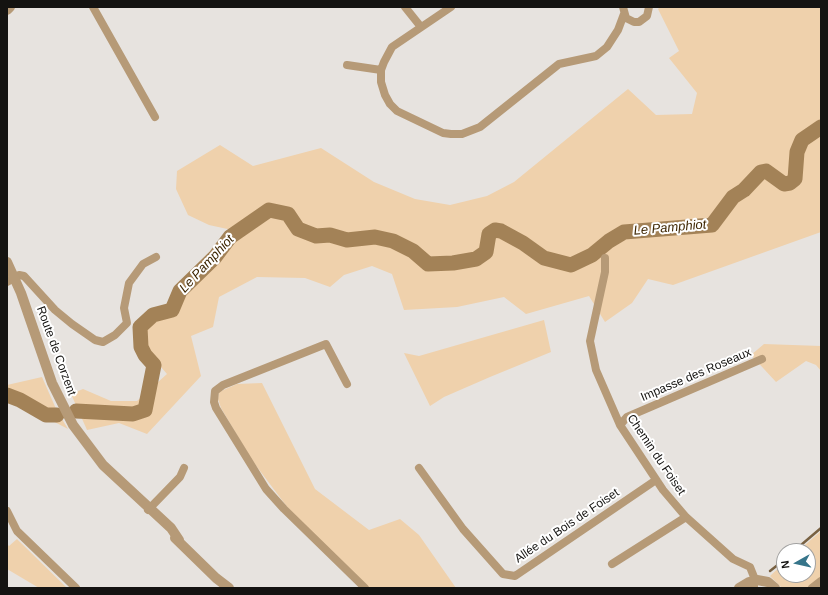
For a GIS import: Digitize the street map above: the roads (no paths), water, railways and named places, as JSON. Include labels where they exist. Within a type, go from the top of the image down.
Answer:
[{"type":"street","points":[[7,10],[10,7]]},
{"type":"street","points":[[93,7],[155,117]]},
{"type":"street","points":[[405,7],[421,27]]},
{"type":"street","points":[[451,7],[392,47],[381,70],[382,82],[385,95],[390,104],[398,111],[442,133],[462,134],[480,126],[559,64],[596,56],[607,47],[618,30],[623,11]]},
{"type":"street","points":[[618,30],[634,22],[644,20],[650,9]]},
{"type":"street","points":[[623,11],[626,18],[634,22]]},
{"type":"street","points":[[347,65],[381,70]]},
{"type":"street","points":[[11,279],[19,275],[24,276],[55,310],[95,340],[103,342],[109,339],[127,323],[124,308],[129,283],[143,264],[156,257]]},
{"type":"street","name":"Chemin du Foiset","points":[[605,258],[605,272],[590,341],[596,370],[620,425],[656,480],[686,517],[733,558],[749,565],[754,586]]},
{"type":"street","name":"Route de Corzent","points":[[7,262],[11,279],[60,401],[79,434],[119,485],[149,509],[158,522],[179,540],[216,578],[229,588]]},
{"type":"street","points":[[347,384],[326,344],[223,385],[215,391],[214,402],[216,408],[266,489],[284,509],[365,588]]},
{"type":"street","name":"Impasse des Roseaux","points":[[620,425],[628,417],[762,359]]},
{"type":"street","points":[[149,509],[180,477],[184,468]]},
{"type":"street","name":"Allée du Bois de Foiset","points":[[419,468],[463,529],[503,574],[515,576],[656,480]]},
{"type":"street","points":[[7,511],[17,531],[76,588]]},
{"type":"street","points":[[612,564],[686,517]]},
{"type":"street","name":"Route de Corzent","points":[[192,553],[209,564],[233,588]]},
{"type":"street","points":[[812,588],[821,581]]},
{"type":"street","points":[[739,588],[768,582],[775,588]]},
{"type":"waterway","name":"Le Pamphiot","points":[[76,411],[133,414],[145,410],[154,365],[145,355],[141,347],[140,327],[153,315],[172,310],[180,291],[215,257],[230,237],[269,210],[288,214],[298,229],[316,236],[330,235],[347,240],[375,237],[393,241],[413,251],[428,264],[453,263],[476,259],[486,252],[489,234],[495,230],[501,231],[523,243],[544,258],[571,265],[592,255],[609,241],[624,232],[712,225],[733,197],[744,190],[761,172],[766,171],[784,184],[790,183],[795,179],[797,152],[802,140],[821,127]]},
{"type":"waterway","name":"Le Pamphiot","points":[[7,395],[20,400],[46,415],[57,415]]},
{"type":"waterway","points":[[803,543],[821,528]]},
{"type":"waterway","points":[[770,571],[776,566]]}]
